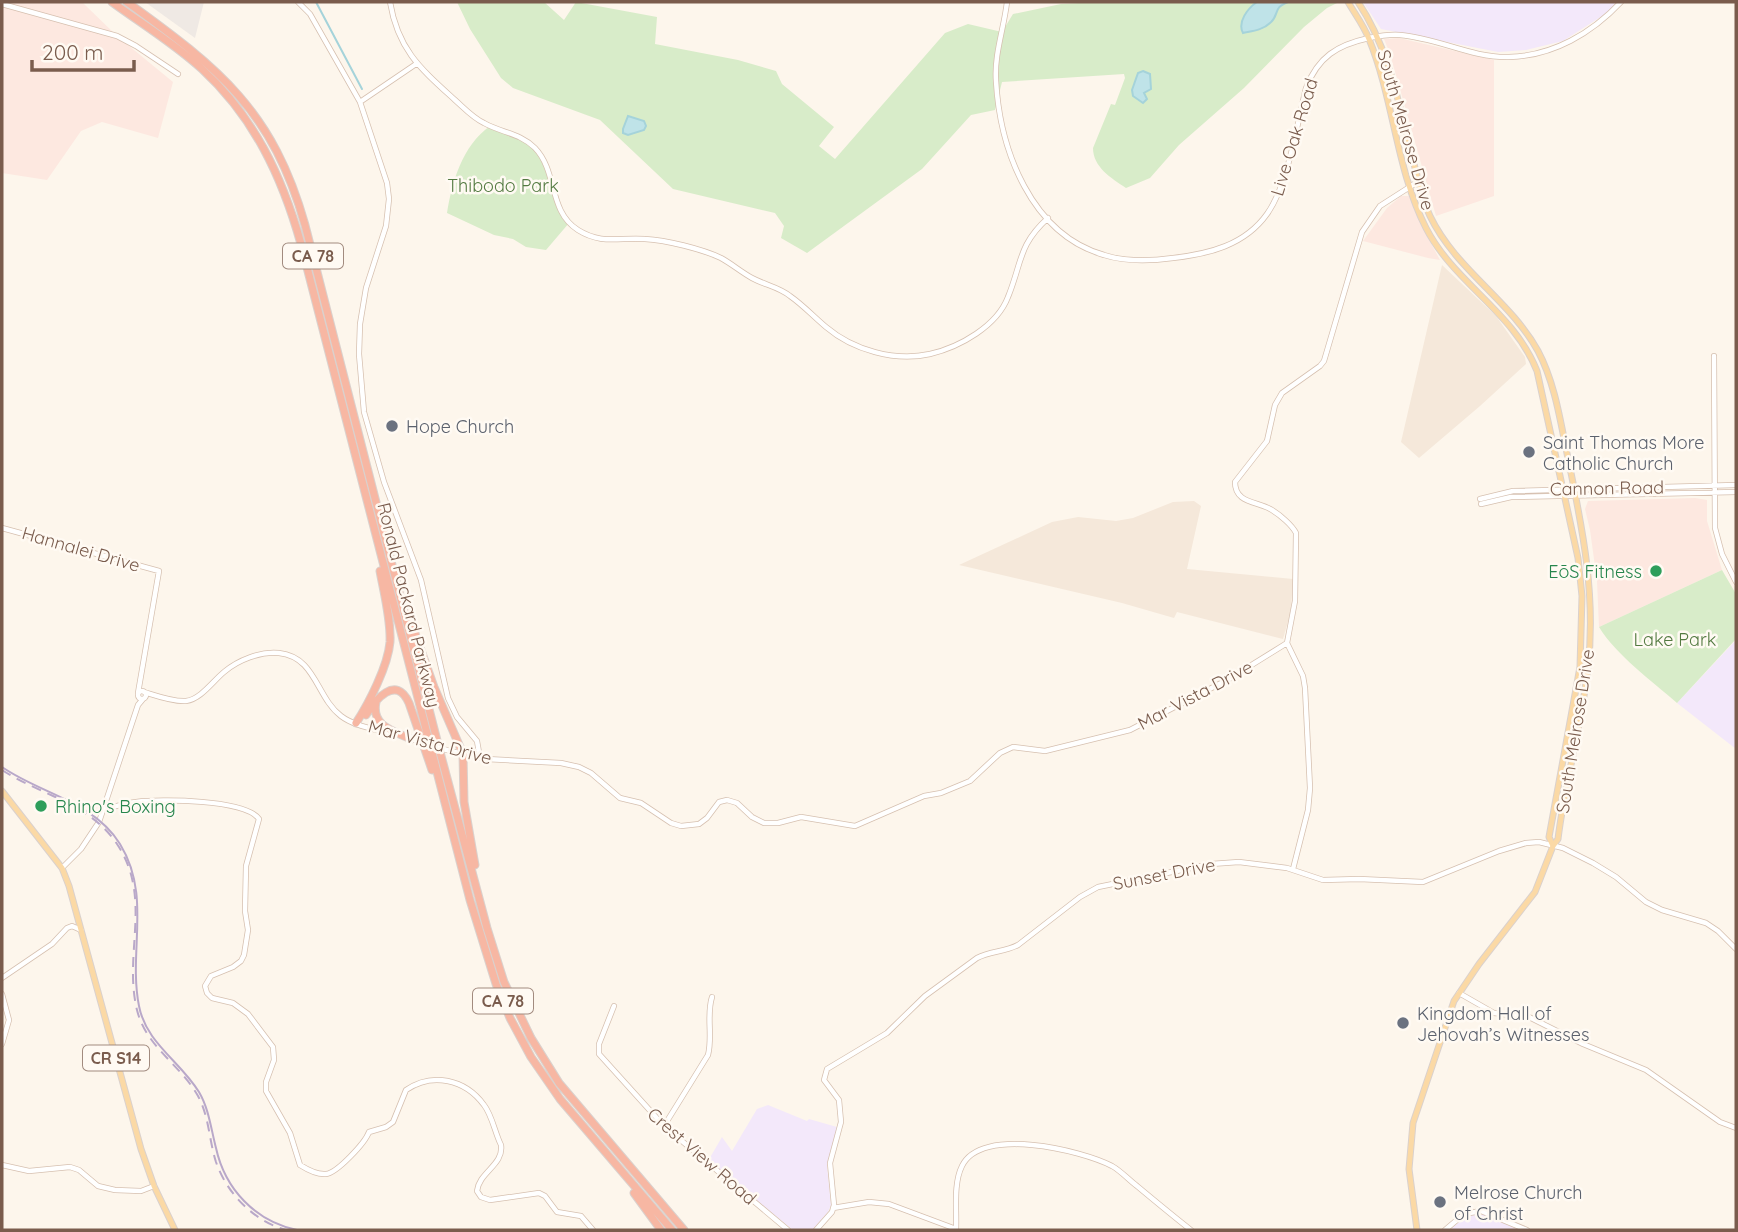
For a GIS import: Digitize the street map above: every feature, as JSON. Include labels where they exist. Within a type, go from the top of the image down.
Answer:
[{"type":"highway","name":"Ronald Packard Parkway","points":[[112,2],[189,58],[214,80],[236,105],[268,153],[295,222],[481,942],[510,1018],[551,1087],[672,1230]]},
{"type":"highway","name":"Ronald Packard Parkway","points":[[127,2],[192,49],[220,74],[249,107],[284,163],[305,225],[504,982],[531,1038],[572,1099],[686,1230]]},
{"type":"highway","points":[[358,724],[389,649],[390,632],[379,565],[379,549]]},
{"type":"highway","points":[[394,571],[434,687],[463,754],[464,802],[476,871],[475,879]]},
{"type":"highway","points":[[358,724],[379,695],[394,691],[406,697],[444,800]]},
{"type":"highway","points":[[379,695],[374,707],[379,723],[411,739]]},
{"type":"highway","points":[[617,1166],[661,1230]]},
{"type":"main road","name":"South Melrose Drive","points":[[1348,2],[1369,38],[1418,210],[1437,247],[1500,312],[1530,353],[1537,371],[1579,561],[1582,616],[1580,667],[1549,837],[1553,845]]},
{"type":"main road","name":"South Melrose Drive","points":[[1358,2],[1378,36],[1393,80],[1428,213],[1451,251],[1510,312],[1539,354],[1553,390],[1589,572],[1591,620],[1588,667],[1558,839],[1553,845],[1535,892],[1459,992],[1413,1123],[1409,1170],[1417,1230]]},
{"type":"main road","points":[[1579,561],[1589,572]]},
{"type":"main road","name":"CR S14","points":[[2,791],[62,868],[141,1149],[154,1186],[175,1230]]},
{"type":"street","points":[[298,2],[310,14],[360,102],[387,183],[389,199],[386,226],[366,288],[360,324],[359,354],[364,412],[384,482],[421,580],[450,705],[477,741],[480,758]]},
{"type":"street","points":[[390,2],[397,28],[416,64],[479,121],[519,136],[538,151],[546,164],[555,200],[565,219],[580,232],[607,241],[650,239],[703,251],[720,258],[755,280],[786,293],[842,338],[876,352],[900,356],[928,354],[954,345],[992,321],[1009,295],[1022,250],[1030,236],[1048,218]]},
{"type":"street","name":"Live Oak Road","points":[[1007,2],[996,80],[1002,125],[1023,184],[1037,207],[1062,233],[1085,248],[1121,259],[1181,257],[1215,251],[1236,242],[1255,229],[1273,205],[1281,187],[1311,74],[1327,54],[1353,41],[1401,35],[1487,56],[1511,57],[1529,54],[1573,40],[1605,19],[1621,2]]},
{"type":"street","points":[[2,4],[117,36],[178,74]]},
{"type":"street","points":[[360,102],[416,64]]},
{"type":"street","points":[[1293,869],[1307,815],[1310,788],[1305,686],[1287,643],[1295,601],[1296,533],[1273,510],[1241,498],[1237,494],[1235,482],[1267,441],[1275,405],[1282,393],[1324,361],[1362,232],[1380,206],[1419,181]]},
{"type":"street","points":[[1714,356],[1715,528],[1727,566],[1736,582]]},
{"type":"street","name":"Cannon Road","points":[[1736,485],[1503,492],[1480,502],[1503,498],[1736,492]]},
{"type":"street","points":[[1643,487],[1643,495]]},
{"type":"street","name":"Hannalei Drive","points":[[2,528],[159,571],[141,680],[142,695]]},
{"type":"street","name":"Mar Vista Drive","points":[[142,695],[188,701],[198,696],[237,663],[278,653],[291,656],[304,664],[333,709],[342,717],[358,724],[480,758],[561,763],[579,767],[603,782],[620,798],[641,803],[671,823],[682,827],[697,825],[707,818],[719,802],[727,800],[737,803],[752,817],[764,822],[778,823],[801,817],[841,826],[855,826],[924,796],[956,788],[980,773],[1000,753],[1013,747],[1045,751],[1130,730],[1229,679],[1287,643]]},
{"type":"street","points":[[62,868],[90,839],[104,808],[142,695]]},
{"type":"street","points":[[1569,730],[1577,731]]},
{"type":"street","points":[[104,808],[135,802],[196,801],[251,812],[259,819],[246,866],[245,911],[248,930],[244,955],[239,964],[211,976],[205,986],[212,998],[233,1003],[248,1014],[273,1048],[274,1060],[266,1082],[266,1091],[290,1133],[300,1165],[314,1172],[333,1172],[359,1150],[369,1132],[393,1122],[406,1090],[419,1084],[445,1079],[459,1085],[485,1106],[502,1151],[499,1160],[478,1183],[477,1191],[481,1197],[490,1200],[539,1193],[545,1196],[557,1212],[582,1216],[593,1230]]},
{"type":"street","name":"Sunset Drive","points":[[833,1208],[830,1163],[841,1115],[839,1100],[824,1080],[825,1072],[830,1066],[887,1033],[925,996],[977,958],[1018,945],[1080,897],[1098,887],[1211,864],[1239,862],[1293,869],[1323,880],[1423,882],[1512,847],[1539,842],[1563,848],[1607,871],[1646,902],[1662,910],[1706,923],[1736,949]]},
{"type":"street","points":[[2,978],[53,942],[70,926],[81,930]]},
{"type":"street","points":[[1459,992],[1494,1013],[1534,1019],[1583,1044],[1646,1070],[1720,1122],[1736,1128]]},
{"type":"street","points":[[2,994],[9,1020],[2,1044]]},
{"type":"street","points":[[664,1126],[708,1055],[712,997]]},
{"type":"street","name":"Crest View Road","points":[[614,1006],[599,1044],[599,1054],[664,1126],[788,1230]]},
{"type":"street","points":[[816,1230],[833,1208],[869,1202],[889,1204],[956,1229],[958,1179],[962,1166],[971,1154],[1000,1145],[1032,1144],[1112,1167],[1191,1230]]},
{"type":"street","points":[[2,1165],[29,1171],[70,1167],[79,1170],[100,1187],[115,1191],[134,1192],[154,1186]]},
{"type":"street","points":[[1445,1230],[1464,1214],[1481,1210],[1527,1230]]},
{"type":"shaded area","points":[[2,2],[82,2],[117,36],[173,82],[158,138],[102,122],[81,131],[47,180],[2,173]]},
{"type":"shaded area","points":[[145,2],[204,2],[195,38]]},
{"type":"shaded area","points":[[1363,2],[1616,2],[1610,11],[1563,41],[1526,50],[1498,52],[1381,29]]},
{"type":"shaded area","points":[[1399,38],[1494,60],[1494,196],[1436,216],[1384,39]]},
{"type":"shaded area","points":[[1401,196],[1409,196],[1440,260],[1363,241],[1387,208]]},
{"type":"shaded area","points":[[1442,265],[1496,316],[1525,357],[1526,364],[1419,458],[1401,442]]},
{"type":"shaded area","points":[[1695,498],[1707,500],[1707,521],[1722,570],[1599,627],[1597,581],[1585,509],[1588,501]]},
{"type":"shaded area","points":[[1194,501],[1201,506],[1187,569],[1293,579],[1291,611],[1283,639],[1177,612],[1174,618],[1122,603],[959,565],[1052,522],[1078,517],[1116,521],[1133,518],[1173,502]]},
{"type":"shaded area","points":[[1736,640],[1736,749],[1677,703]]},
{"type":"shaded area","points":[[768,1105],[807,1121],[809,1119],[837,1127],[827,1165],[831,1205],[812,1230],[793,1230],[708,1161],[722,1137],[732,1151],[757,1109]]},
{"type":"shaded area","points":[[1486,1215],[1519,1230],[1450,1230],[1465,1217]]},
{"type":"green space","points":[[457,2],[544,2],[564,20],[576,2],[657,17],[655,44],[738,60],[776,71],[782,84],[834,127],[819,146],[835,159],[945,33],[968,24],[1002,32],[1013,14],[1061,4],[1339,2],[1304,27],[1244,88],[1179,145],[1150,178],[1126,188],[1099,166],[1094,155],[1093,148],[1111,104],[1115,105],[1124,74],[1002,82],[995,110],[971,115],[922,169],[807,253],[781,238],[784,226],[775,213],[673,189],[600,120],[513,88],[501,78],[470,29]]},
{"type":"green space","name":"Thibodo Park","points":[[490,126],[524,139],[545,162],[553,196],[569,223],[546,250],[526,247],[513,239],[494,235],[447,213],[455,177],[465,154],[480,134]]},
{"type":"green space","name":"Lake Park","points":[[1722,570],[1736,594],[1736,639],[1677,703],[1625,658],[1599,627]]},
{"type":"water","points":[[1257,2],[1288,2],[1278,9],[1273,20],[1267,25],[1243,33],[1242,20]]},
{"type":"water","points":[[1143,71],[1150,74],[1151,89],[1144,93],[1147,99],[1143,103],[1133,96],[1132,90],[1138,73]]},
{"type":"water","points":[[628,116],[644,121],[644,130],[628,135],[623,133]]},
{"type":"waterway","points":[[316,2],[362,89]]},
{"type":"tram line","points":[[2,767],[81,808],[109,829],[120,844],[130,864],[135,884],[136,985],[143,1019],[156,1041],[199,1092],[220,1163],[235,1190],[255,1211],[282,1226],[297,1230]]},
{"type":"railway","points":[[2,770],[79,809],[106,830],[117,844],[128,864],[133,885],[134,989],[141,1023],[198,1096],[216,1162],[227,1185],[253,1213],[286,1230]]},
{"type":"place","name":"Hope Church","points":[[392,426]]},
{"type":"place","name":"Saint Thomas More Catholic Church","points":[[1529,452]]},
{"type":"place","name":"EōS Fitness","points":[[1656,571]]},
{"type":"place","name":"Rhino's Boxing","points":[[41,806]]},
{"type":"place","name":"Kingdom Hall of Jehovah’s Witnesses","points":[[1403,1023]]},
{"type":"place","name":"Melrose Church of Christ","points":[[1440,1202]]}]
